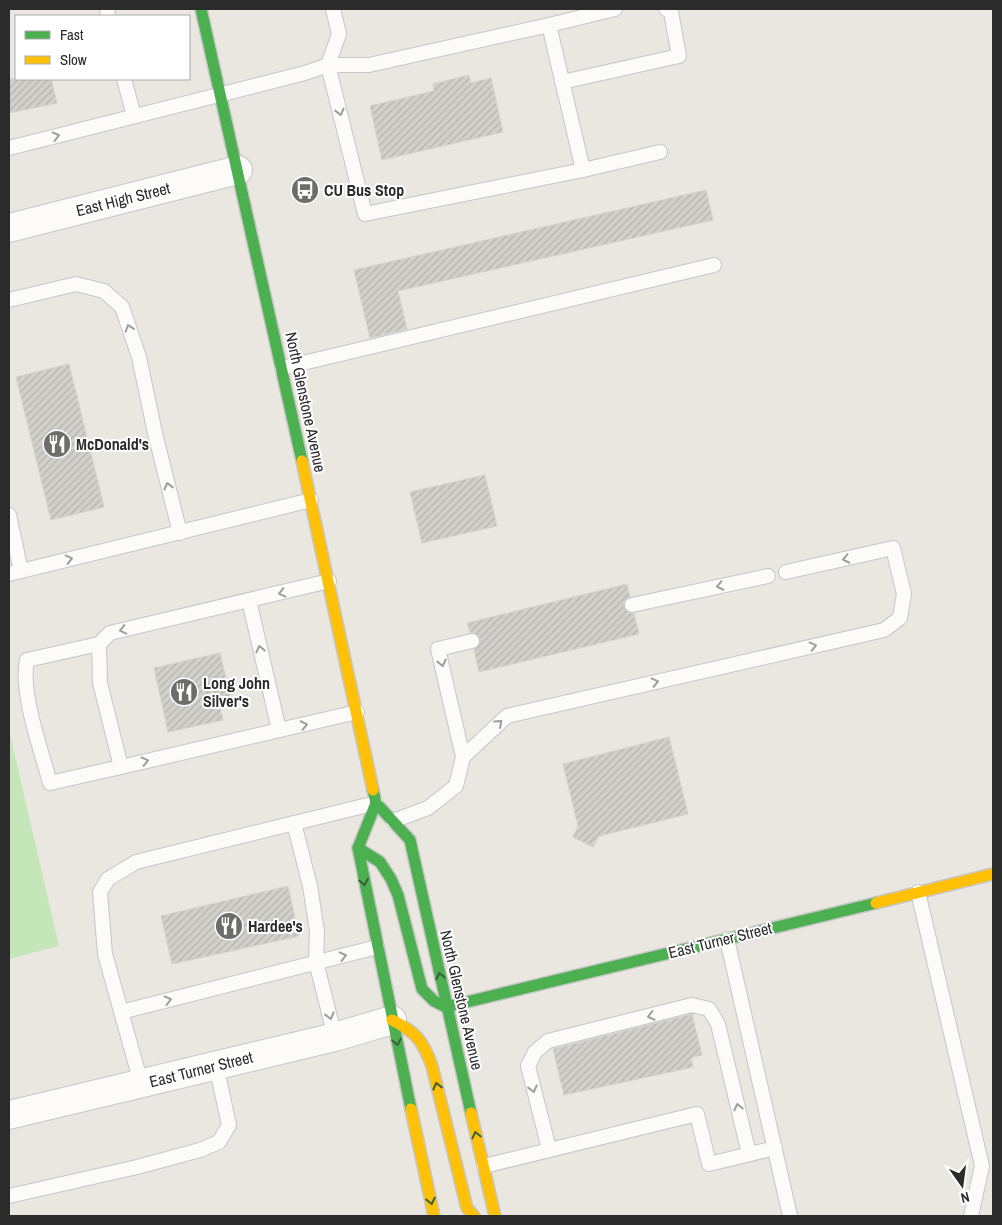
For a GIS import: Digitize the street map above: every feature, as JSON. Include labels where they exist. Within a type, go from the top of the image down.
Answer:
[{"type":"main road","name":"North Glenstone Avenue","points":[[201,9],[329,581],[376,803],[410,840],[446,1007],[496,1216]]},
{"type":"main road","points":[[376,803],[358,848],[434,1216]]},
{"type":"main road","points":[[358,848],[380,862],[391,879],[398,895],[422,989],[434,1000],[446,1007]]},
{"type":"main road","name":"East Turner Street","points":[[446,1007],[993,874]]},
{"type":"main road","points":[[392,1020],[410,1028],[420,1038],[427,1051],[467,1208],[474,1216]]},
{"type":"street","name":"East High Street","points":[[9,228],[238,170]]},
{"type":"street","name":"East Turner Street","points":[[9,1115],[335,1036],[392,1020]]},
{"type":"lane","points":[[333,9],[339,34],[328,65],[365,214],[583,170],[660,152]]},
{"type":"lane","points":[[9,148],[328,65],[369,65],[549,25],[588,12],[615,9]]},
{"type":"lane","points":[[562,82],[679,56],[670,12],[666,9]]},
{"type":"lane","points":[[549,25],[583,170]]},
{"type":"lane","points":[[124,80],[134,116]]},
{"type":"lane","points":[[282,368],[714,265]]},
{"type":"lane","points":[[9,300],[76,284],[104,292],[122,307],[139,357],[155,433],[180,533]]},
{"type":"lane","points":[[9,515],[15,572],[311,500]]},
{"type":"lane","points":[[464,756],[507,716],[884,630],[900,618],[904,594],[893,548],[786,572]]},
{"type":"lane","points":[[632,605],[768,576]]},
{"type":"lane","points":[[329,581],[110,633],[99,644],[27,660],[24,671],[30,711],[50,783],[357,712]]},
{"type":"lane","points":[[249,600],[279,730]]},
{"type":"lane","points":[[393,821],[428,808],[456,786],[464,756],[438,649],[472,641]]},
{"type":"lane","points":[[99,644],[100,682],[120,767]]},
{"type":"lane","points":[[141,1083],[105,954],[100,892],[108,880],[136,862],[376,803]]},
{"type":"lane","points":[[294,823],[310,886],[317,931],[316,962],[335,1036]]},
{"type":"lane","points":[[918,892],[982,1166],[971,1216]]},
{"type":"lane","points":[[727,939],[790,1216]]},
{"type":"lane","points":[[121,1012],[377,947]]},
{"type":"lane","points":[[549,1149],[528,1066],[535,1052],[548,1041],[692,1005],[709,1009],[718,1024],[749,1154]]},
{"type":"lane","points":[[9,1196],[137,1167],[200,1150],[219,1142],[229,1125],[216,1065]]},
{"type":"lane","points":[[484,1166],[697,1114],[709,1164],[775,1148]]},
{"type":"green space","points":[[9,730],[59,946],[9,959]]},
{"type":"building","points":[[469,75],[471,83],[491,78],[503,132],[382,160],[370,106],[434,91],[433,84]]},
{"type":"building","points":[[9,79],[51,80],[57,103],[9,113]]},
{"type":"building","points":[[706,190],[713,220],[398,291],[407,329],[370,338],[354,270]]},
{"type":"building","points":[[69,364],[104,507],[51,520],[16,377]]},
{"type":"building","points":[[485,475],[497,526],[422,543],[410,492]]},
{"type":"building","points":[[627,584],[630,597],[624,602],[624,607],[629,613],[634,614],[639,634],[479,672],[474,650],[480,644],[480,639],[475,633],[470,632],[467,623]]},
{"type":"building","points":[[220,653],[230,696],[218,699],[223,720],[168,732],[154,668]]},
{"type":"building","points":[[669,737],[688,814],[599,836],[593,847],[573,837],[578,826],[563,764]]},
{"type":"building","points":[[288,886],[299,936],[172,964],[161,916]]},
{"type":"building","points":[[692,1014],[702,1055],[691,1058],[693,1067],[564,1095],[553,1049]]},
{"type":"traffic: fast","points":[[201,9],[302,461]]},
{"type":"traffic: fast","points":[[373,790],[376,803],[410,840],[471,1113]]},
{"type":"traffic: fast","points":[[376,803],[358,848],[411,1109]]},
{"type":"traffic: fast","points":[[358,848],[380,862],[391,879],[398,895],[422,989],[434,1001],[446,1007]]},
{"type":"traffic: fast","points":[[446,1007],[876,903]]},
{"type":"traffic: slow","points":[[302,461],[373,790]]},
{"type":"traffic: slow","points":[[876,903],[993,874]]},
{"type":"traffic: slow","points":[[392,1020],[413,1033],[429,1057],[467,1208],[474,1216]]},
{"type":"traffic: slow","points":[[411,1109],[434,1216]]},
{"type":"traffic: slow","points":[[471,1113],[495,1216]]},
{"type":"place","name":"CU Bus Stop","points":[[305,190]]},
{"type":"place","name":"McDonald's","points":[[57,444]]},
{"type":"place","name":"Long John Silver's","points":[[184,692]]},
{"type":"place","name":"Hardee's","points":[[229,926]]}]
